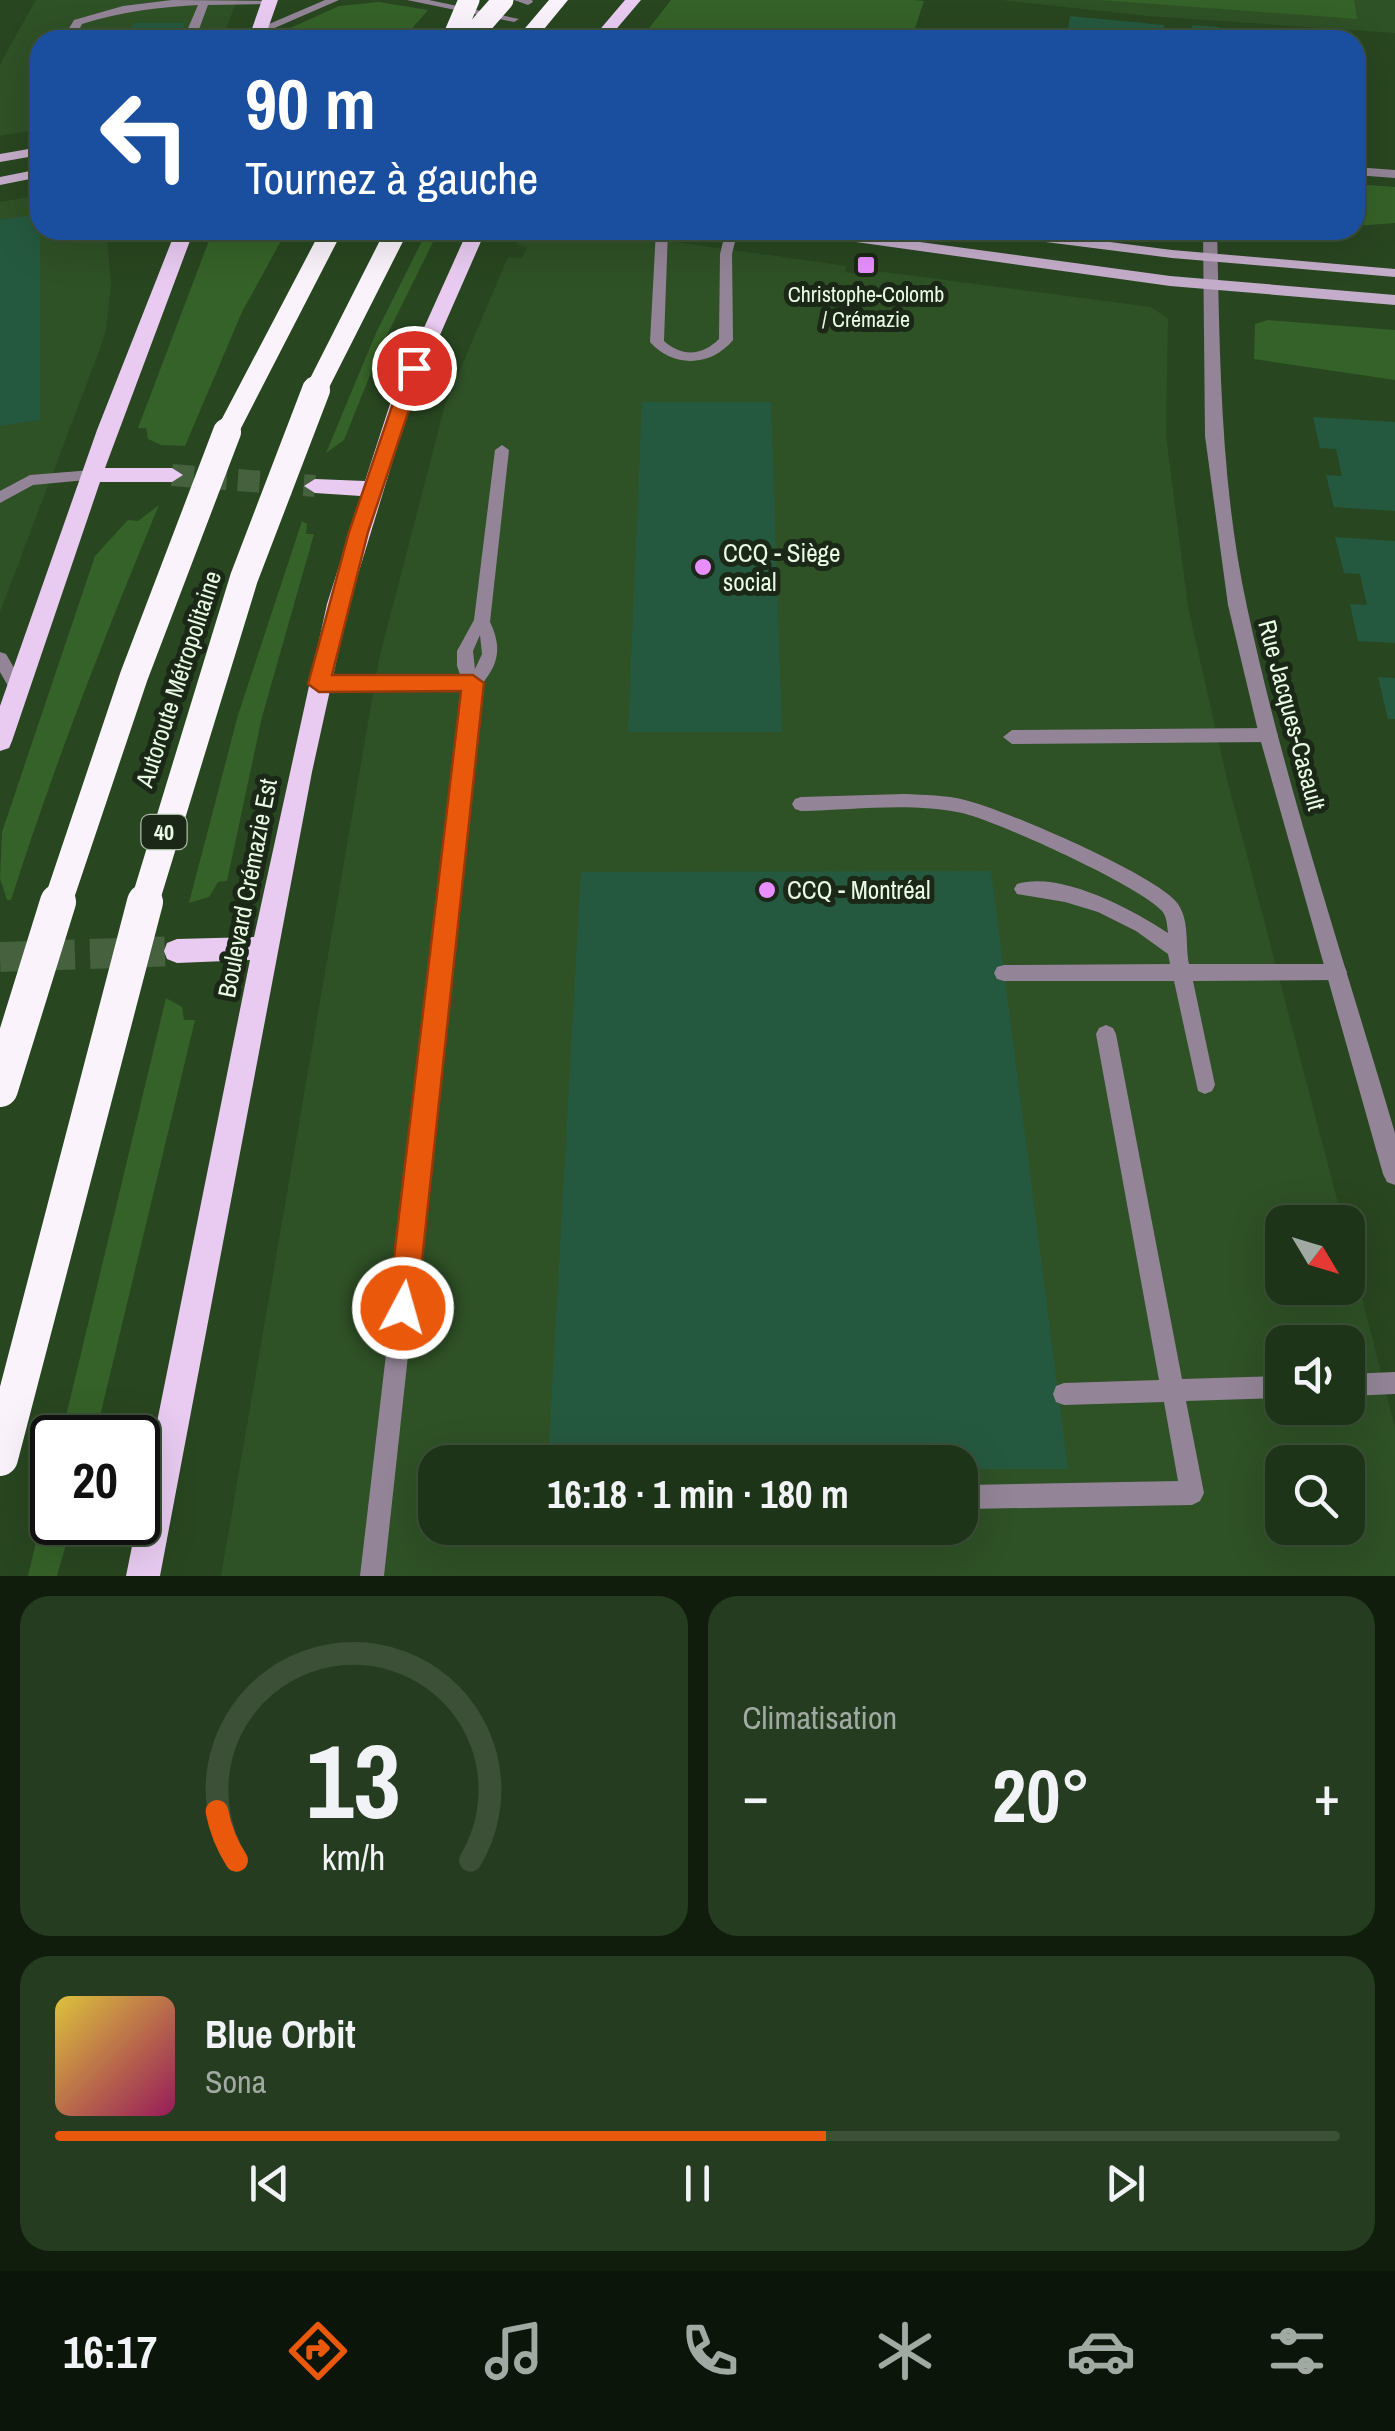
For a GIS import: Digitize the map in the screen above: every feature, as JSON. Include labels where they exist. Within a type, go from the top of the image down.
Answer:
[{"type":"highway","points":[[456,30],[468,0]]},
{"type":"highway","points":[[477,30],[503,0]]},
{"type":"highway","points":[[534,30],[560,0]]},
{"type":"highway","name":"Autoroute Métropolitaine","points":[[0,1089],[75,838],[172,570],[228,432],[327,240]]},
{"type":"highway","name":"Autoroute Métropolitaine","points":[[0,1458],[158,853],[212,674],[251,556],[308,412],[392,240]]},
{"type":"main road","points":[[608,30],[633,0]]},
{"type":"main road","points":[[259,30],[270,1]]},
{"type":"main road","points":[[0,158],[30,153]]},
{"type":"main road","points":[[0,180],[30,175]]},
{"type":"main road","points":[[0,741],[92,475],[181,240]]},
{"type":"main road","name":"Boulevard Crémazie Est","points":[[143,1576],[319,684],[372,489],[414,368],[472,240]]},
{"type":"main road","points":[[875,240],[1210,284],[1395,300]]},
{"type":"main road","points":[[1064,240],[1395,274]]},
{"type":"main road","points":[[92,475],[172,475]]},
{"type":"main road","points":[[314,486],[372,489]]},
{"type":"main road","points":[[177,950],[266,948]]},
{"type":"street","points":[[1365,172],[1395,174]]},
{"type":"street","name":"Rue Jacques-Casault","points":[[1210,240],[1213,436],[1238,606],[1269,736],[1336,972],[1388,1120],[1395,1174]]},
{"type":"lane","points":[[74,30],[78,22],[100,13],[177,0],[270,1]]},
{"type":"lane","points":[[193,30],[205,0]]},
{"type":"lane","points":[[268,30],[334,0]]},
{"type":"lane","points":[[412,0],[514,19]]},
{"type":"lane","points":[[662,240],[657,342],[664,351],[687,357],[712,353],[726,340],[726,254],[730,240]]},
{"type":"lane","points":[[372,1576],[473,683],[463,666],[466,640],[482,622],[502,450]]},
{"type":"lane","points":[[0,498],[30,480],[92,475]]},
{"type":"lane","points":[[0,658],[18,688]]},
{"type":"lane","points":[[319,684],[473,683]]},
{"type":"lane","points":[[1012,736],[1269,736]]},
{"type":"lane","points":[[801,804],[946,804],[975,810],[1125,878],[1167,902],[1177,923],[1178,950],[1205,1085]]},
{"type":"lane","points":[[1023,889],[1050,889],[1080,896],[1147,928],[1178,950]]},
{"type":"lane","points":[[1004,974],[1336,972]]},
{"type":"lane","points":[[978,1497],[1192,1493],[1106,1034]]},
{"type":"lane","points":[[1365,1385],[1395,1384]]},
{"type":"lane","points":[[1064,1394],[1265,1387]]},
{"type":"shaded area","points":[[36,0],[237,0],[226,30],[30,30],[30,131],[0,136],[0,64]]},
{"type":"shaded area","points":[[671,0],[924,1],[914,30],[648,30]]},
{"type":"shaded area","points":[[1000,0],[1395,0],[1395,33],[1365,30],[1148,16]]},
{"type":"shaded area","points":[[1099,0],[1354,0],[1357,19]]},
{"type":"shaded area","points":[[379,2],[428,10],[411,30],[288,30],[339,6]]},
{"type":"shaded area","points":[[1365,185],[1395,187],[1395,223],[1365,225]]},
{"type":"shaded area","points":[[30,197],[30,240],[107,240],[111,283],[106,330],[98,354],[0,612],[0,202]]},
{"type":"shaded area","points":[[209,240],[282,240],[242,312],[185,446],[161,445],[148,439],[146,428],[138,428]]},
{"type":"shaded area","points":[[422,240],[434,240],[382,345],[344,440],[326,453],[376,333]]},
{"type":"shaded area","points":[[520,240],[663,240],[846,266],[845,272],[866,275],[869,270],[1151,307],[1168,319],[1166,435],[1188,607],[1227,779],[1339,1205],[1265,1205],[1265,1305],[1364,1305],[1395,1428],[1395,1576],[221,1576],[379,659],[445,405],[508,257],[522,258],[527,247],[516,244]]},
{"type":"shaded area","points":[[1268,320],[1395,330],[1395,380],[1254,359],[1255,324]]},
{"type":"shaded area","points":[[159,505],[81,701],[11,900],[7,900],[0,878],[2,832],[95,556],[128,520],[138,521]]},
{"type":"shaded area","points":[[302,521],[307,524],[306,534],[314,534],[262,717],[227,881],[218,882],[209,897],[189,903],[238,715]]},
{"type":"shaded area","points":[[166,998],[182,1007],[184,1020],[195,1020],[100,1415],[66,1415]]},
{"type":"shaded area","points":[[35,1545],[66,1545],[57,1576],[28,1576]]},
{"type":"building","points":[[1070,16],[1164,25],[1164,30],[1068,30]]},
{"type":"building","points":[[134,23],[185,23],[182,30],[131,30]]},
{"type":"building","points":[[1192,25],[1219,30],[1192,30]]},
{"type":"building","points":[[30,216],[30,240],[40,240],[40,420],[0,426],[0,220]]},
{"type":"building","points":[[642,402],[771,402],[782,732],[628,732]]},
{"type":"building","points":[[1313,417],[1395,422],[1395,511],[1334,507],[1326,475],[1342,476],[1336,449],[1320,448]]},
{"type":"building","points":[[1335,537],[1395,541],[1395,643],[1358,641],[1350,604],[1367,605],[1360,574],[1344,573]]},
{"type":"building","points":[[1378,677],[1395,678],[1395,719],[1388,719]]},
{"type":"building","points":[[991,871],[1068,1469],[978,1469],[978,1445],[549,1445],[581,872]]},
{"type":"tunnel","points":[[172,475],[315,486]]},
{"type":"tunnel","points":[[0,957],[177,951]]},
{"type":"place","name":"Christophe-Colomb / Crémazie","points":[[866,265]]},
{"type":"place","name":"CCQ - Siège social","points":[[703,567]]},
{"type":"place","name":"CCQ - Montréal","points":[[767,890]]},
{"type":"route","points":[[403,1308],[473,683],[319,684],[358,532],[414,368]]}]
